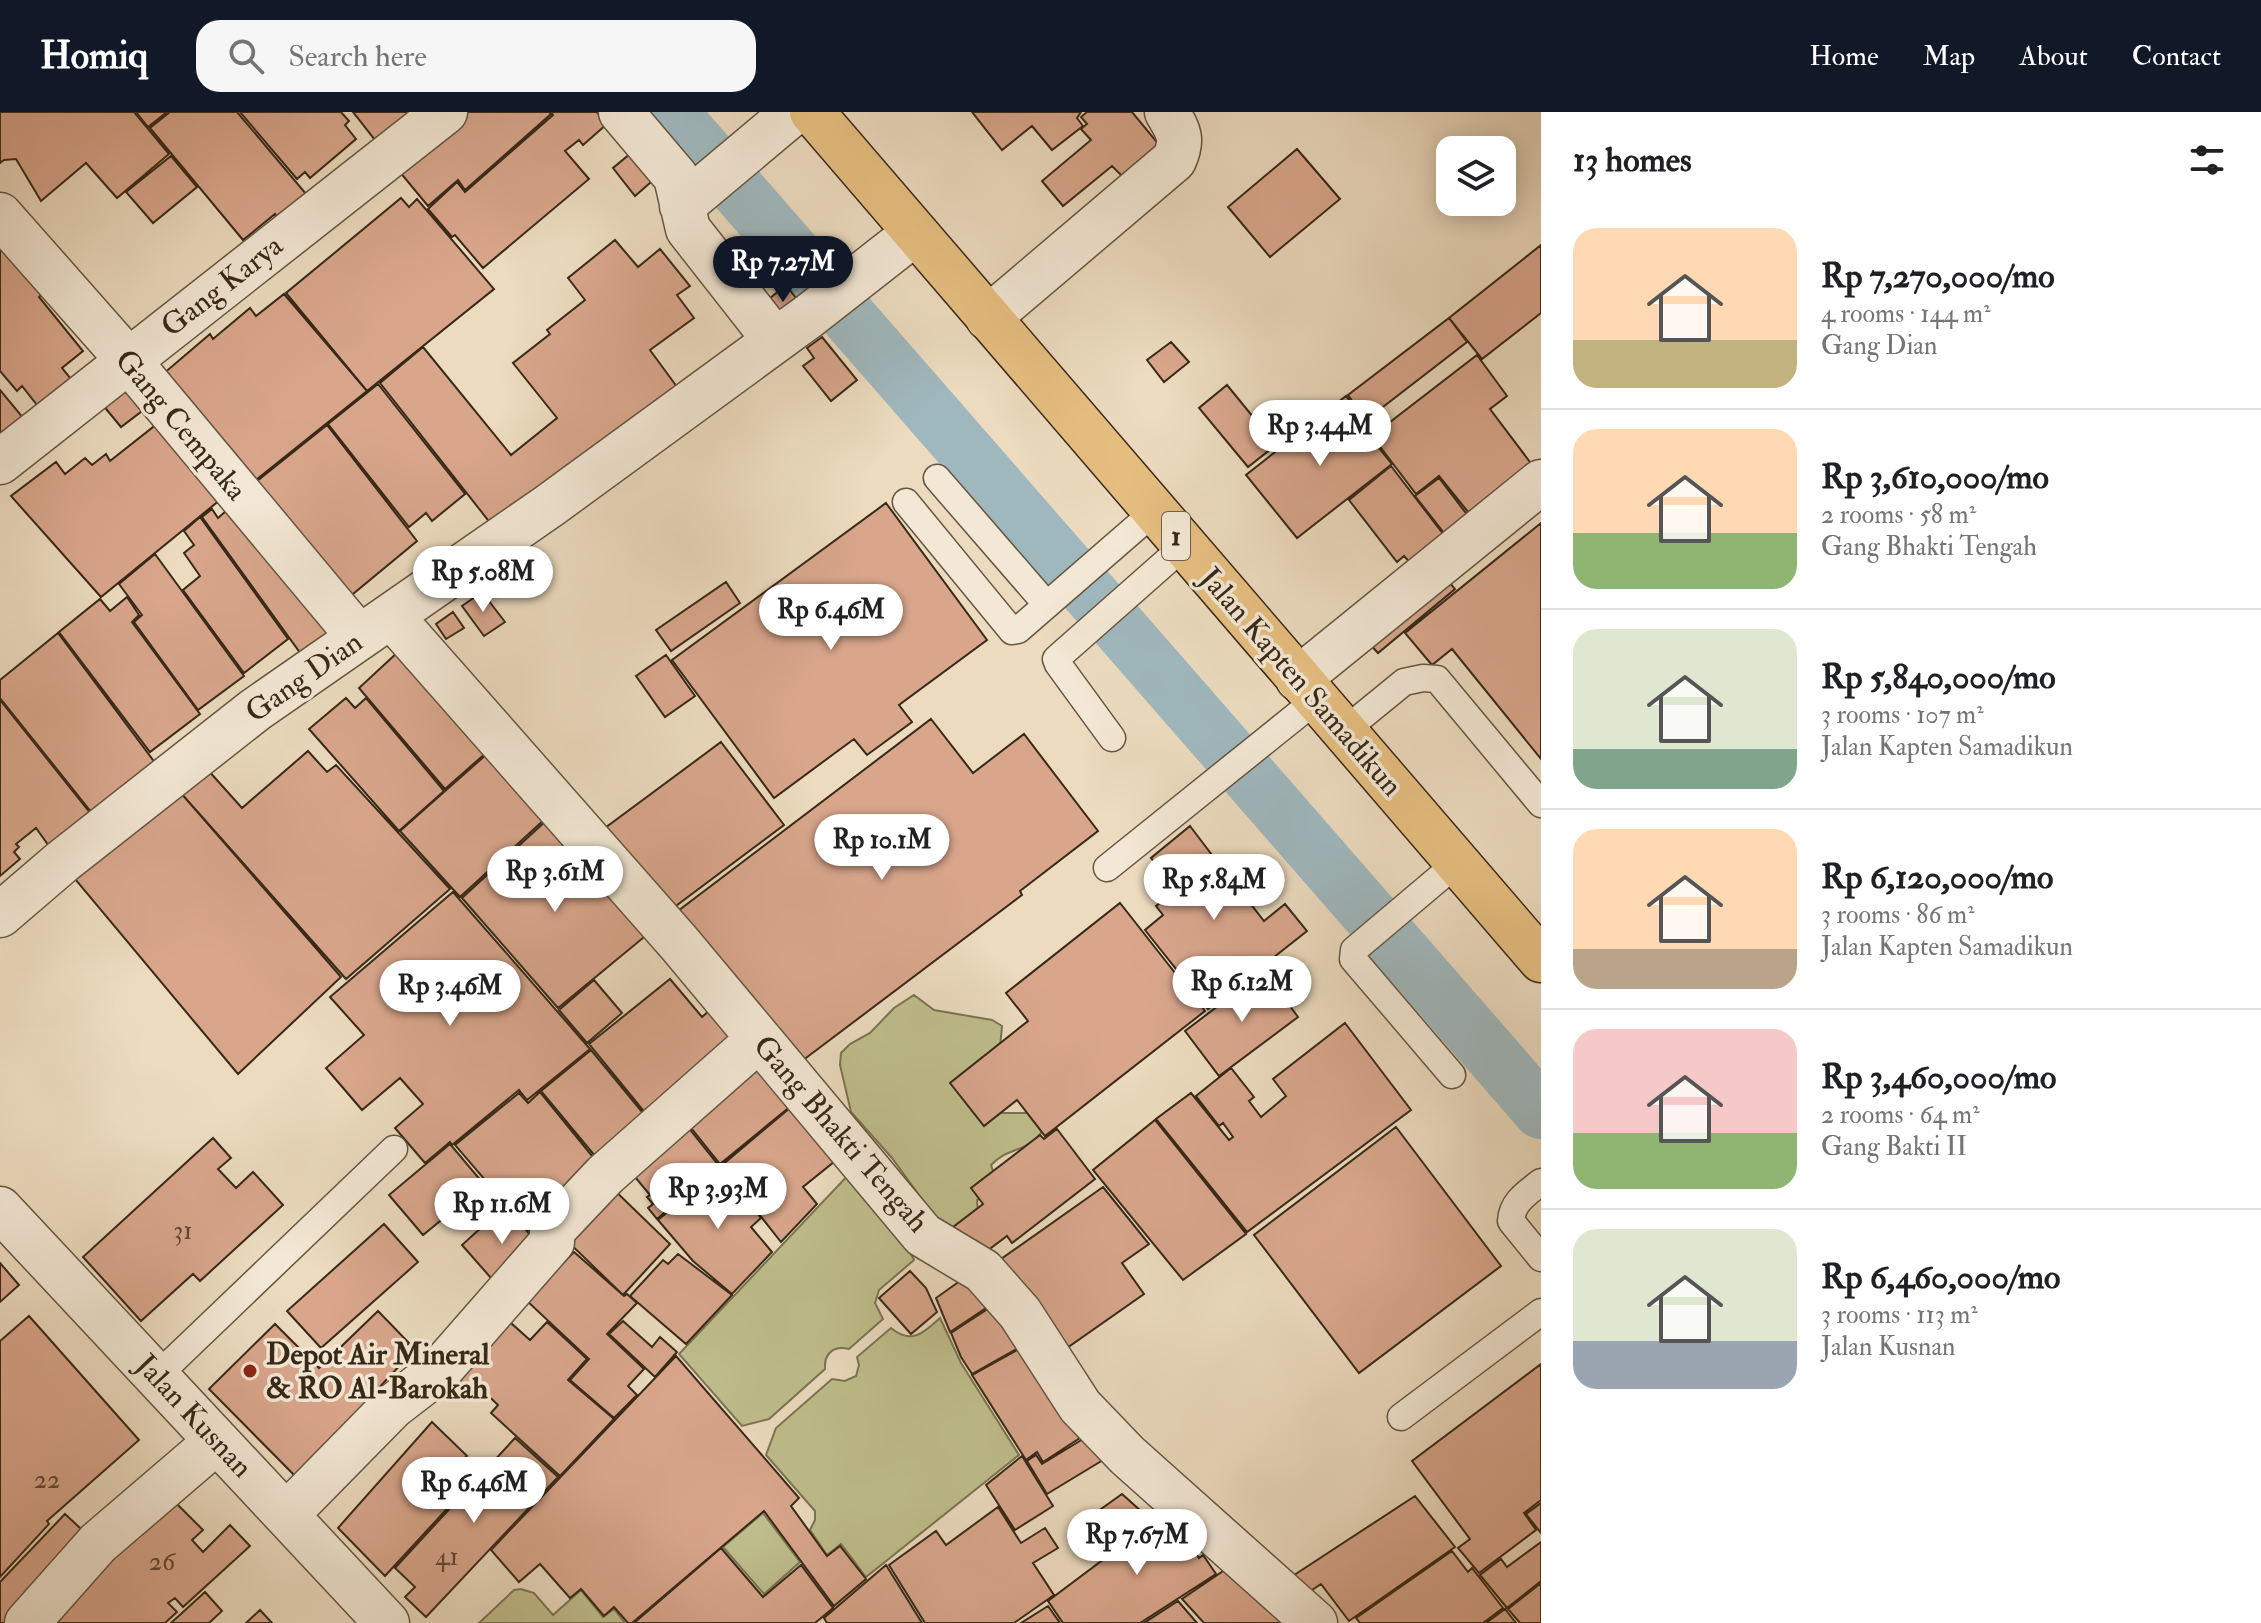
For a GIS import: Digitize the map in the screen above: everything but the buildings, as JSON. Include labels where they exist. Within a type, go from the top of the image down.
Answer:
[{"type":"highway","name":"Jalan Kapten Samadikun","points":[[812,112],[1541,960]]},
{"type":"street","name":"Gang Karya","points":[[0,462],[445,112]]},
{"type":"street","points":[[621,112],[691,199],[688,229],[775,340]]},
{"type":"street","points":[[691,199],[794,112]]},
{"type":"street","points":[[988,318],[1174,160],[1181,146],[1178,131],[1167,112]]},
{"type":"street","name":"Gang Cempaka","points":[[0,215],[128,360],[375,627]]},
{"type":"street","name":"Gang Dian","points":[[0,915],[63,861],[255,710],[549,506],[861,277],[915,233]]},
{"type":"street","points":[[1319,703],[1541,482]]},
{"type":"street","name":"Gang Bhakti Tengah","points":[[375,627],[669,931],[923,1235],[983,1271],[1010,1302],[1080,1406],[1127,1455],[1314,1623]]},
{"type":"street","points":[[286,1515],[392,1407],[440,1370],[552,1242],[552,1231],[605,1175],[759,1039]]},
{"type":"street","name":"Jalan Kusnan","points":[[0,1209],[387,1623]]},
{"type":"street","points":[[27,1623],[98,1543],[217,1441]]},
{"type":"lane","points":[[937,478],[1052,601]]},
{"type":"lane","points":[[906,502],[1012,631],[1018,630],[1155,511]]},
{"type":"lane","points":[[1112,738],[1056,659],[1184,546]]},
{"type":"lane","points":[[1107,868],[1257,747],[1319,703],[1423,678],[1437,679],[1541,804]]},
{"type":"lane","points":[[1452,1075],[1353,959],[1354,950],[1457,863]]},
{"type":"lane","points":[[157,1376],[394,1149]]},
{"type":"lane","points":[[1541,1182],[1511,1210],[1511,1221],[1541,1258]]},
{"type":"lane","points":[[1401,1417],[1541,1312]]},
{"type":"shaded area","points":[[914,995],[934,1010],[992,1020],[1002,1026],[994,1113],[1042,1113],[1048,1123],[1033,1141],[991,1165],[999,1189],[977,1200],[979,1225],[955,1245],[892,1158],[851,1112],[840,1065],[841,1053],[850,1044],[870,1033],[894,1008]]},
{"type":"shaded area","points":[[851,1172],[904,1240],[914,1260],[879,1290],[875,1303],[883,1319],[849,1349],[838,1348],[831,1352],[825,1369],[769,1419],[742,1426],[679,1354]]},
{"type":"shaded area","points":[[940,1318],[961,1363],[1019,1455],[866,1577],[841,1544],[827,1555],[810,1530],[815,1511],[766,1455],[776,1428],[832,1379],[845,1381],[856,1376],[859,1365],[857,1357],[891,1328],[905,1336],[917,1335]]},
{"type":"shaded area","points":[[763,1513],[800,1562],[764,1594],[723,1547]]},
{"type":"shaded area","points":[[514,1590],[534,1593],[553,1615],[581,1590],[603,1617],[614,1609],[625,1623],[479,1623]]},
{"type":"waterway","points":[[670,112],[1541,1111]]},
{"type":"place","name":"Depot Air Mineral & RO Al-Barokah","points":[[250,1371]]}]
